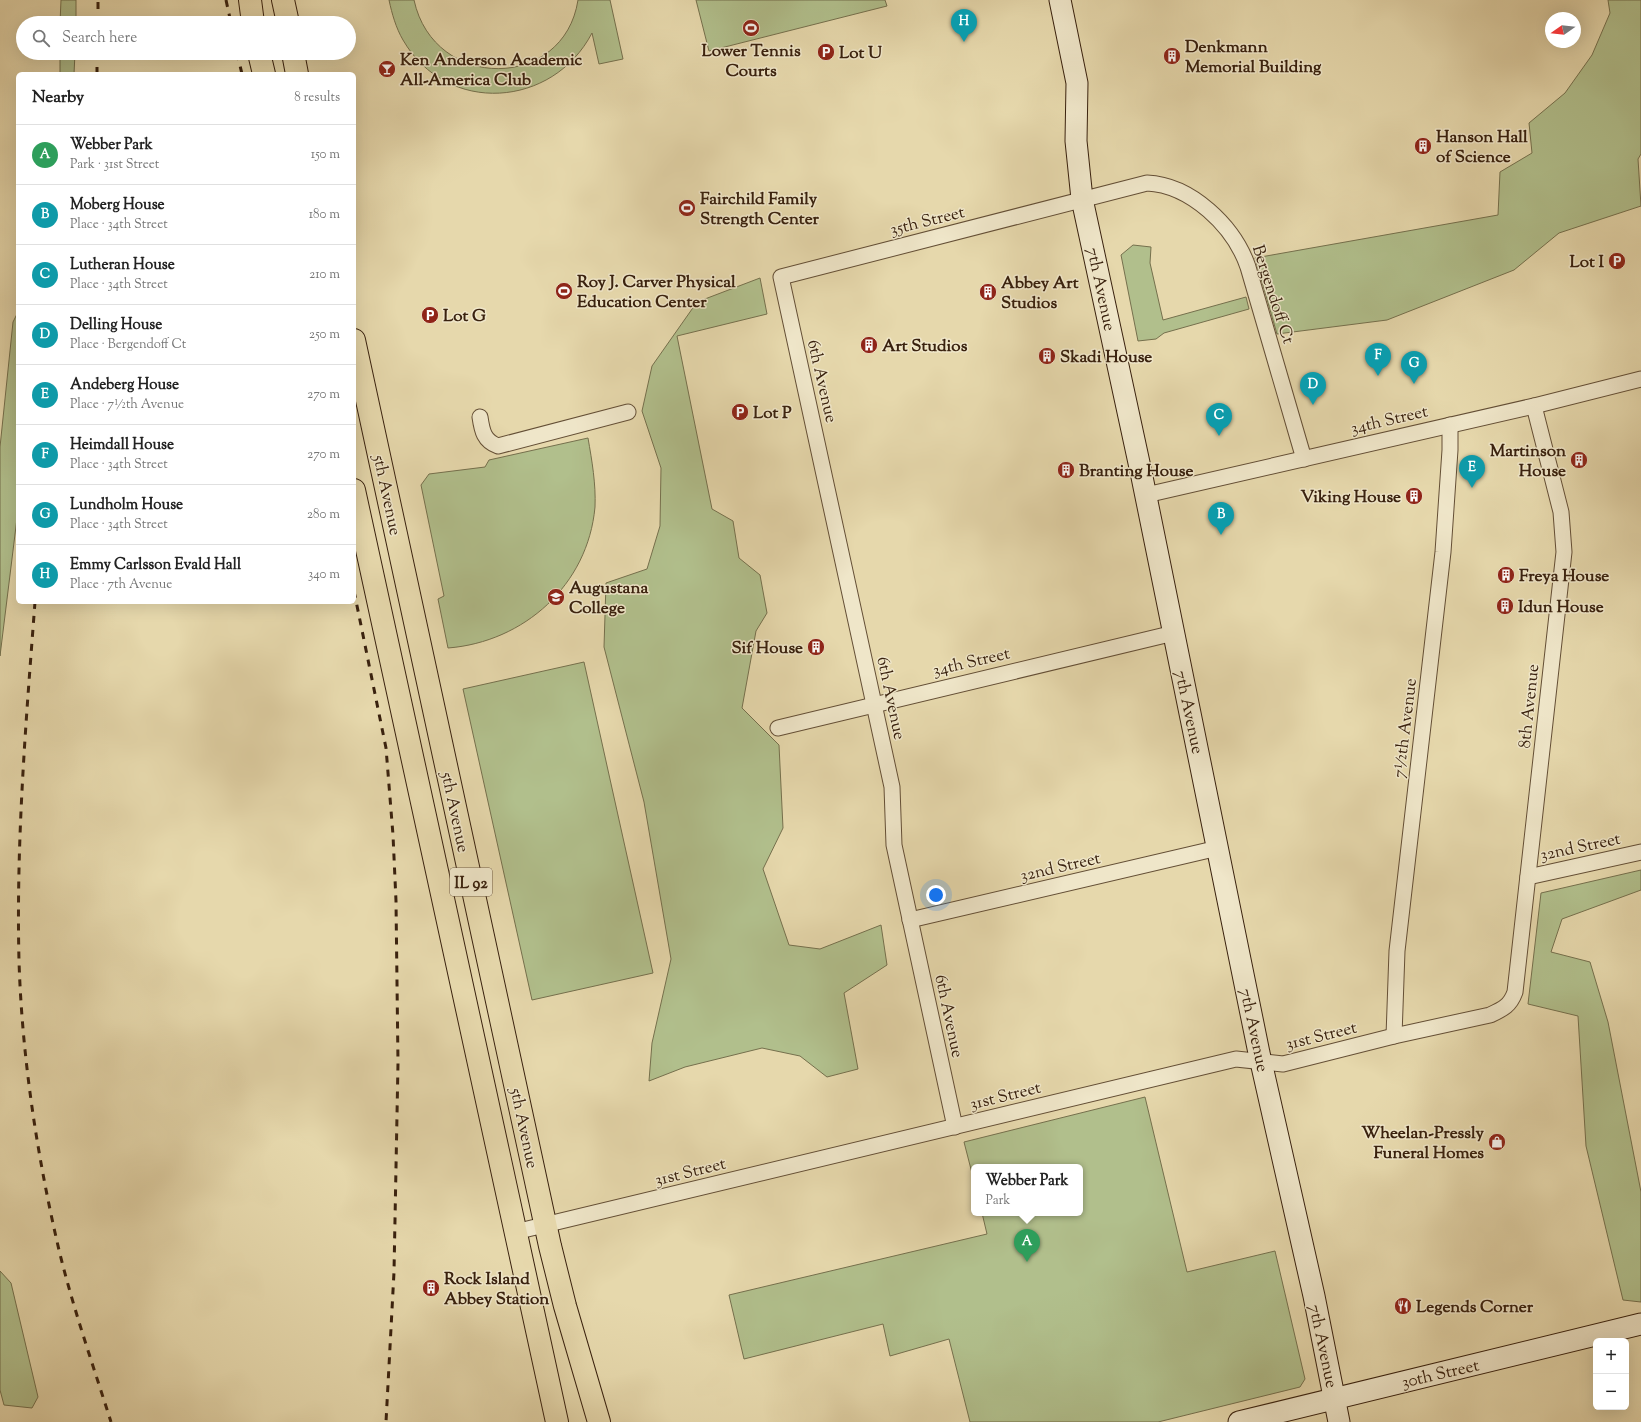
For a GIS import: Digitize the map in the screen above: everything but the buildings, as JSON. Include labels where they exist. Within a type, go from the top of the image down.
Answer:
[{"type":"main road","points":[[284,0],[287,16]]},
{"type":"main road","points":[[261,60],[264,72]]},
{"type":"main road","points":[[294,60],[297,72]]},
{"type":"main road","name":"5th Avenue","points":[[356,349],[546,1226],[560,1287],[599,1422]]},
{"type":"main road","name":"5th Avenue","points":[[356,499],[557,1422]]},
{"type":"street","name":"7th Avenue","points":[[1060,0],[1077,84],[1076,141],[1082,199],[1146,495],[1261,1062],[1314,1296],[1339,1422]]},
{"type":"street","name":"Bergendoff Ct","points":[[1082,199],[1147,183],[1158,184],[1189,197],[1212,212],[1226,226],[1237,242],[1247,264],[1304,459]]},
{"type":"street","name":"35th Street","points":[[781,278],[1082,199]]},
{"type":"street","name":"6th Avenue","points":[[781,278],[892,787],[894,845],[955,1127]]},
{"type":"street","name":"34th Street","points":[[1146,495],[1534,406],[1641,379]]},
{"type":"street","name":"8th Avenue","points":[[1504,1009],[1512,1001],[1515,992],[1564,536],[1561,512],[1534,406]]},
{"type":"street","points":[[480,417],[485,437],[490,443],[498,446],[628,412]]},
{"type":"street","name":"7½th Avenue","points":[[1394,1036],[1397,951],[1443,552],[1450,450],[1450,425]]},
{"type":"street","name":"34th Street","points":[[778,728],[1174,633]]},
{"type":"street","name":"32nd Street","points":[[910,920],[1218,848]]},
{"type":"street","name":"32nd Street","points":[[1528,877],[1641,852]]},
{"type":"street","name":"31st Street","points":[[515,1232],[546,1226],[1236,1059],[1283,1064],[1394,1036],[1490,1015],[1504,1009]]},
{"type":"street","name":"30th Street","points":[[1239,1422],[1641,1324]]},
{"type":"green space","points":[[61,0],[76,0],[76,16],[60,16]]},
{"type":"green space","points":[[389,0],[414,0],[426,30],[446,52],[471,64],[498,69],[525,64],[549,51],[568,30],[578,0],[610,0],[623,59],[599,64],[592,33],[574,58],[552,76],[527,88],[499,93],[472,91],[446,82],[422,65],[403,40],[394,21]]},
{"type":"green space","name":"Lower Tennis Courts","points":[[696,0],[885,0],[887,6],[709,51]]},
{"type":"green space","points":[[1608,0],[1641,0],[1641,154],[1638,159],[1641,206],[1559,233],[1514,270],[1387,320],[1277,334],[1255,258],[1498,215],[1500,172],[1532,153],[1529,123],[1565,93],[1592,55],[1610,13]]},
{"type":"green space","points":[[60,60],[75,60],[74,72],[60,72]]},
{"type":"green space","points":[[1133,245],[1151,247],[1150,263],[1163,320],[1246,297],[1249,309],[1164,333],[1156,339],[1138,341],[1121,255]]},
{"type":"green space","points":[[760,278],[767,314],[677,336],[712,509],[733,521],[739,558],[760,575],[767,613],[756,631],[742,708],[779,745],[783,828],[763,869],[789,945],[820,949],[881,925],[887,965],[844,993],[858,1069],[827,1077],[800,1056],[762,1048],[685,1067],[649,1081],[652,1043],[671,959],[644,802],[604,647],[606,583],[647,569],[660,526],[661,468],[642,411],[652,366],[697,302]]},
{"type":"green space","points":[[16,316],[16,526],[0,656],[0,447],[13,322]]},
{"type":"green space","points":[[588,438],[594,481],[595,507],[590,535],[580,561],[565,584],[547,604],[526,621],[502,634],[476,643],[448,648],[438,599],[444,596],[421,485],[429,474],[485,467],[489,460]]},
{"type":"green space","points":[[584,662],[653,973],[532,1000],[463,689]]},
{"type":"green space","points":[[1641,870],[1641,890],[1562,919],[1551,952],[1590,962],[1608,1022],[1641,1192],[1641,1302],[1623,1300],[1586,1146],[1578,1016],[1528,1004],[1541,893]]},
{"type":"green space","points":[[1145,1097],[1187,1272],[1275,1251],[1305,1379],[1300,1387],[1158,1422],[970,1422],[949,1339],[890,1356],[883,1324],[744,1359],[729,1295],[987,1234],[983,1216],[1083,1216],[1083,1164],[971,1164],[971,1169],[964,1142]]},
{"type":"green space","points":[[0,1271],[11,1283],[38,1397],[32,1408],[4,1405],[0,1390]]},
{"type":"railway","points":[[98,0],[98,16]]},
{"type":"railway","points":[[226,0],[229,16]]},
{"type":"railway","points":[[97,60],[97,72]]},
{"type":"railway","points":[[239,60],[242,72]]},
{"type":"railway","points":[[356,601],[386,748],[393,835],[396,901],[398,1063],[394,1272],[386,1422]]},
{"type":"railway","points":[[35,604],[20,826],[18,916],[23,1033],[37,1143],[51,1215],[77,1315],[111,1422]]},
{"type":"place","name":"Lower Tennis Courts","points":[[751,28]]},
{"type":"place","name":"Emmy Carlsson Evald Hall","points":[[964,42]]},
{"type":"place","name":"Lot U","points":[[826,52]]},
{"type":"place","name":"Denkmann Memorial Building","points":[[1172,56]]},
{"type":"place","name":"Ken Anderson Academic All-America Club","points":[[387,69]]},
{"type":"place","name":"Hanson Hall of Science","points":[[1423,146]]},
{"type":"place","name":"Fairchild Family Strength Center","points":[[687,208]]},
{"type":"place","name":"Lot I","points":[[1617,261]]},
{"type":"place","name":"Roy J. Carver Physical Education Center","points":[[564,291]]},
{"type":"place","name":"Abbey Art Studios","points":[[988,292]]},
{"type":"place","name":"Lot G","points":[[430,315]]},
{"type":"place","name":"Art Studios","points":[[869,345]]},
{"type":"place","name":"Skadi House","points":[[1047,356]]},
{"type":"place","name":"Heimdall House","points":[[1378,376]]},
{"type":"place","name":"Lundholm House","points":[[1414,384]]},
{"type":"place","name":"Delling House","points":[[1313,405]]},
{"type":"place","name":"Lot P","points":[[740,412]]},
{"type":"place","name":"Lutheran House","points":[[1219,436]]},
{"type":"place","name":"Martinson House","points":[[1579,460]]},
{"type":"place","name":"Branting House","points":[[1066,470]]},
{"type":"place","name":"Andeberg House","points":[[1472,488]]},
{"type":"place","name":"Viking House","points":[[1414,496]]},
{"type":"place","name":"Moberg House","points":[[1221,535]]},
{"type":"place","name":"Freya House","points":[[1506,575]]},
{"type":"place","name":"Augustana College","points":[[556,597]]},
{"type":"place","name":"Idun House","points":[[1505,606]]},
{"type":"place","name":"Sif House","points":[[816,647]]},
{"type":"place","name":"Wheelan-Pressly Funeral Homes","points":[[1497,1142]]},
{"type":"place","name":"Webber Park","points":[[1027,1262]]},
{"type":"place","name":"Rock Island Abbey Station","points":[[431,1288]]},
{"type":"place","name":"Legends Corner","points":[[1403,1306]]}]
